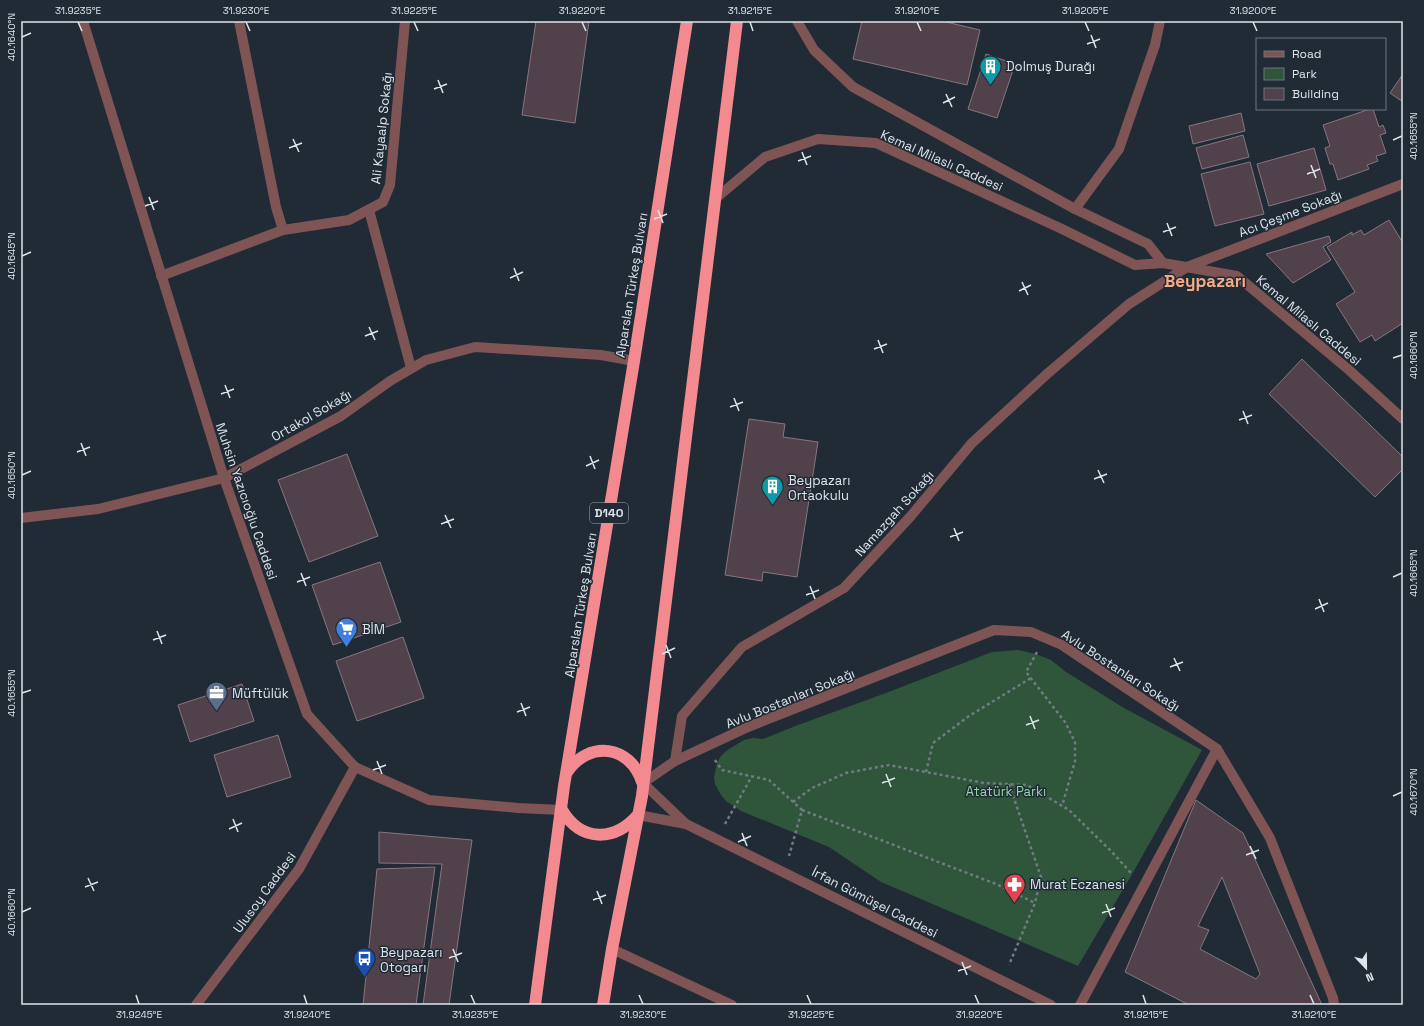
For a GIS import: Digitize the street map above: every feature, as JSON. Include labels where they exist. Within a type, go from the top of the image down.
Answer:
[{"type":"highway","name":"Alparslan Türkeş Bulvarı","points":[[535,1005],[566,773],[634,361],[687,21]]},
{"type":"highway","points":[[603,1005],[643,783],[737,21]]},
{"type":"highway","points":[[566,773],[572,764],[580,757],[600,751],[611,751],[622,755],[632,762],[639,772],[643,783]]},
{"type":"highway","points":[[562,810],[577,827],[584,831],[600,834],[621,830],[638,815]]},
{"type":"street","name":"Muhsin Yazıcıoğlu Caddesi","points":[[83,21],[224,478],[307,714],[355,767],[429,800],[518,808],[562,810]]},
{"type":"street","points":[[240,21],[276,207],[283,230]]},
{"type":"street","name":"Ali Kayaalp Sokağı","points":[[161,276],[283,230],[348,220],[383,202],[390,185],[405,21]]},
{"type":"street","name":"Kemal Milaslı Caddesi","points":[[797,21],[814,50],[853,87],[1075,209],[1148,244],[1163,263]]},
{"type":"street","points":[[1075,209],[1119,149],[1155,45],[1160,21]]},
{"type":"street","name":"Kemal Milaslı Caddesi","points":[[715,199],[765,157],[818,139],[876,143],[1062,229],[1135,265],[1163,263],[1237,276],[1349,370],[1403,419]]},
{"type":"street","name":"Acı Çeşme Sokağı","points":[[1187,267],[1403,184]]},
{"type":"street","points":[[369,210],[411,368]]},
{"type":"street","name":"Namazgah Sokağı","points":[[675,761],[682,716],[742,648],[844,588],[910,517],[972,443],[1047,374],[1129,304],[1187,267]]},
{"type":"street","name":"Ortakol Sokağı","points":[[21,518],[98,509],[224,478],[341,416],[390,381],[426,360],[475,347],[601,354],[634,361]]},
{"type":"street","name":"Avlu Bostanları Sokağı","points":[[675,761],[748,727],[994,630],[1031,632],[1062,645],[1216,749],[1270,838],[1333,998],[1334,1005]]},
{"type":"street","points":[[1080,1005],[1216,749]]},
{"type":"street","points":[[643,783],[675,761]]},
{"type":"street","name":"Ulusoy Caddesi","points":[[196,1005],[299,869],[355,767]]},
{"type":"street","name":"İrfan Gümüşel Caddesi","points":[[643,783],[686,824]]},
{"type":"street","name":"İrfan Gümüşel Caddesi","points":[[638,815],[686,824],[717,838],[1051,1005]]},
{"type":"street","points":[[612,949],[732,1005]]},
{"type":"path","points":[[1044,638],[1026,672],[1065,722],[1075,742],[1076,761],[1062,806]]},
{"type":"path","points":[[926,772],[933,743],[969,716],[1031,678]]},
{"type":"path","points":[[705,747],[722,770],[769,780],[802,810],[996,884],[1035,903]]},
{"type":"path","points":[[793,802],[812,788],[846,773],[889,765],[984,783],[1026,784],[1068,810],[1111,851],[1143,886]]},
{"type":"path","points":[[717,838],[752,776]]},
{"type":"path","points":[[1003,981],[1035,903],[1041,877],[1009,784]]},
{"type":"path","points":[[784,872],[802,810]]},
{"type":"green space","name":"Atatürk Parkı","points":[[1018,650],[1036,654],[1051,660],[1066,672],[1124,708],[1202,750],[1078,966],[881,882],[829,847],[741,811],[726,801],[715,784],[714,777],[717,763],[721,756],[726,751],[744,740],[753,738],[763,739],[992,652]]},
{"type":"building","points":[[536,21],[589,21],[575,123],[522,115]]},
{"type":"building","points":[[862,21],[942,21],[980,30],[967,85],[853,59]]},
{"type":"building","name":"Dolmuş Durağı","points":[[986,54],[1015,64],[997,118],[968,109]]},
{"type":"building","points":[[1403,74],[1403,102],[1390,93]]},
{"type":"building","points":[[1367,110],[1373,110],[1379,127],[1383,125],[1386,133],[1380,135],[1386,153],[1376,156],[1378,161],[1367,165],[1369,169],[1338,180],[1333,164],[1330,164],[1325,148],[1330,146],[1323,125]]},
{"type":"building","points":[[1241,113],[1245,131],[1193,144],[1189,126]]},
{"type":"building","points":[[1243,135],[1249,157],[1202,169],[1196,148]]},
{"type":"building","points":[[1314,148],[1326,190],[1269,206],[1257,164]]},
{"type":"building","points":[[1250,162],[1264,214],[1215,226],[1201,174]]},
{"type":"building","points":[[1389,220],[1403,243],[1403,323],[1375,341],[1372,335],[1360,342],[1336,304],[1355,292],[1327,247],[1352,232],[1352,235],[1361,230],[1364,235]]},
{"type":"building","points":[[1329,236],[1331,242],[1323,247],[1331,260],[1293,283],[1266,254]]},
{"type":"building","points":[[1302,359],[1403,457],[1403,469],[1375,497],[1269,394]]},
{"type":"building","name":"Beypazarı Ortaokulu","points":[[749,419],[785,424],[783,437],[818,442],[797,577],[763,572],[762,581],[725,575]]},
{"type":"building","points":[[347,454],[378,536],[309,562],[278,480]]},
{"type":"building","points":[[380,562],[401,622],[333,645],[312,585]]},
{"type":"building","points":[[403,637],[424,698],[357,721],[336,661]]},
{"type":"building","name":"Müftülük","points":[[242,684],[254,721],[190,742],[178,705]]},
{"type":"building","points":[[278,735],[291,777],[227,797],[214,755]]},
{"type":"building","points":[[1196,800],[1243,833],[1322,1005],[1189,1005],[1125,972]],"holes":[[[1222,877],[1260,974],[1256,979],[1200,949],[1209,930],[1198,926]]]},
{"type":"building","points":[[379,832],[472,840],[449,1005],[423,1005],[442,864],[379,863]]},
{"type":"building","points":[[435,867],[416,1005],[363,1005],[377,869]]},
{"type":"place","name":"Dolmuş Durağı","points":[[991,86]]},
{"type":"place","name":"Beypazarı Ortaokulu","points":[[772,506]]},
{"type":"place","name":"BİM","points":[[346,648]]},
{"type":"place","name":"Müftülük","points":[[216,712]]},
{"type":"place","name":"Murat Eczanesi","points":[[1015,904]]},
{"type":"place","name":"Beypazarı Otogarı","points":[[364,978]]},
{"type":"district","name":"Beypazarı","points":[[1205,281]]}]
